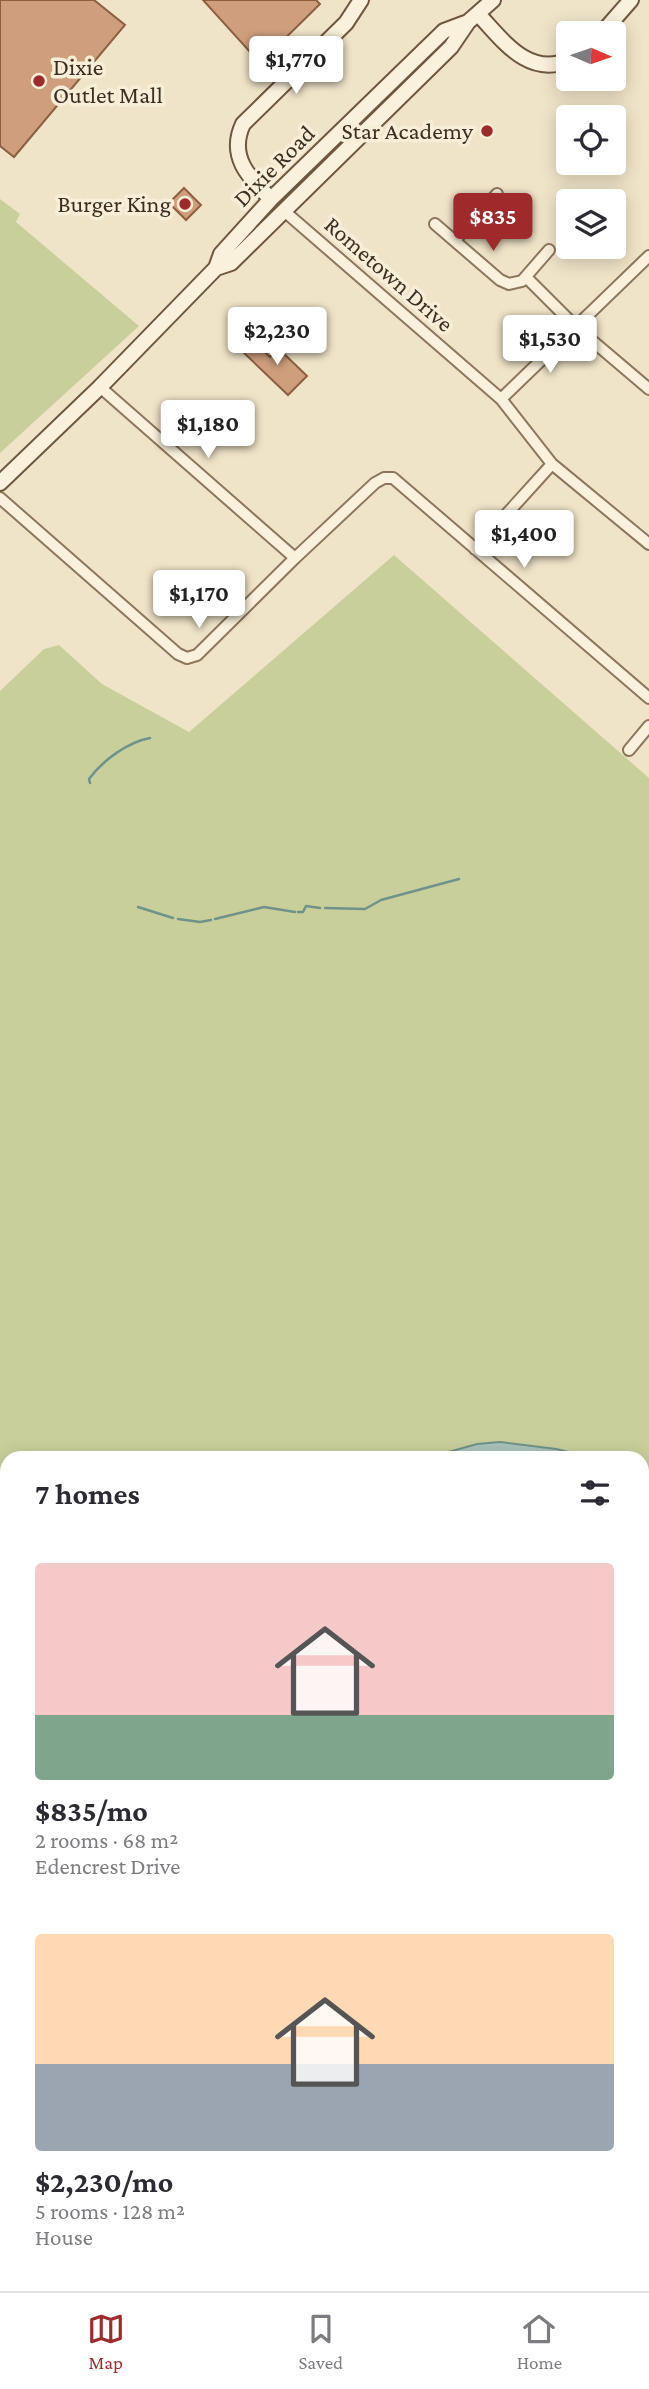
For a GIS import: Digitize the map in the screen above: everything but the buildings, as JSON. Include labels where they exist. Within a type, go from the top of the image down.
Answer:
[{"type":"main road","points":[[271,199],[251,181],[238,158],[237,136],[243,124],[346,23],[361,0]]},
{"type":"main road","name":"Dixie Road","points":[[0,483],[100,387],[216,268],[231,262],[451,47],[473,18],[494,0]]},
{"type":"main road","points":[[613,21],[631,0]]},
{"type":"main road","points":[[473,18],[517,57],[545,65],[556,63]]},
{"type":"main road","name":"Dixie Road","points":[[216,268],[221,254],[271,199],[444,31],[473,18]]},
{"type":"street","points":[[455,240],[496,194]]},
{"type":"street","name":"Rometown Drive","points":[[283,210],[501,400],[552,464],[649,544]]},
{"type":"street","points":[[435,224],[503,283],[517,284],[549,250]]},
{"type":"street","points":[[501,400],[649,256]]},
{"type":"street","points":[[526,276],[576,327],[649,389]]},
{"type":"street","points":[[100,387],[295,558]]},
{"type":"street","points":[[475,548],[552,464]]},
{"type":"street","points":[[0,498],[184,658],[197,655],[375,483],[387,478],[401,482],[410,494],[649,698]]},
{"type":"street","points":[[629,750],[649,726]]},
{"type":"green space","points":[[0,199],[20,214],[16,222],[139,326],[0,453]]},
{"type":"green space","points":[[394,555],[649,778],[649,1451],[564,1451],[500,1442],[477,1444],[452,1451],[0,1451],[0,691],[44,649],[59,645],[102,684],[189,732]]},
{"type":"water","points":[[500,1442],[564,1451],[452,1451],[477,1444]]},
{"type":"waterway","points":[[90,783],[89,779],[109,759],[133,743],[150,738]]},
{"type":"waterway","points":[[325,908],[365,909],[381,900],[459,879]]},
{"type":"waterway","points":[[298,912],[303,912],[306,906],[320,908]]},
{"type":"waterway","points":[[138,907],[173,918]]},
{"type":"waterway","points":[[215,919],[264,907],[295,912]]},
{"type":"waterway","points":[[178,919],[200,922],[211,920]]},
{"type":"place","name":"Dixie Outlet Mall","points":[[39,81]]},
{"type":"place","name":"Star Academy","points":[[487,131]]},
{"type":"place","name":"Burger King","points":[[185,204]]}]
